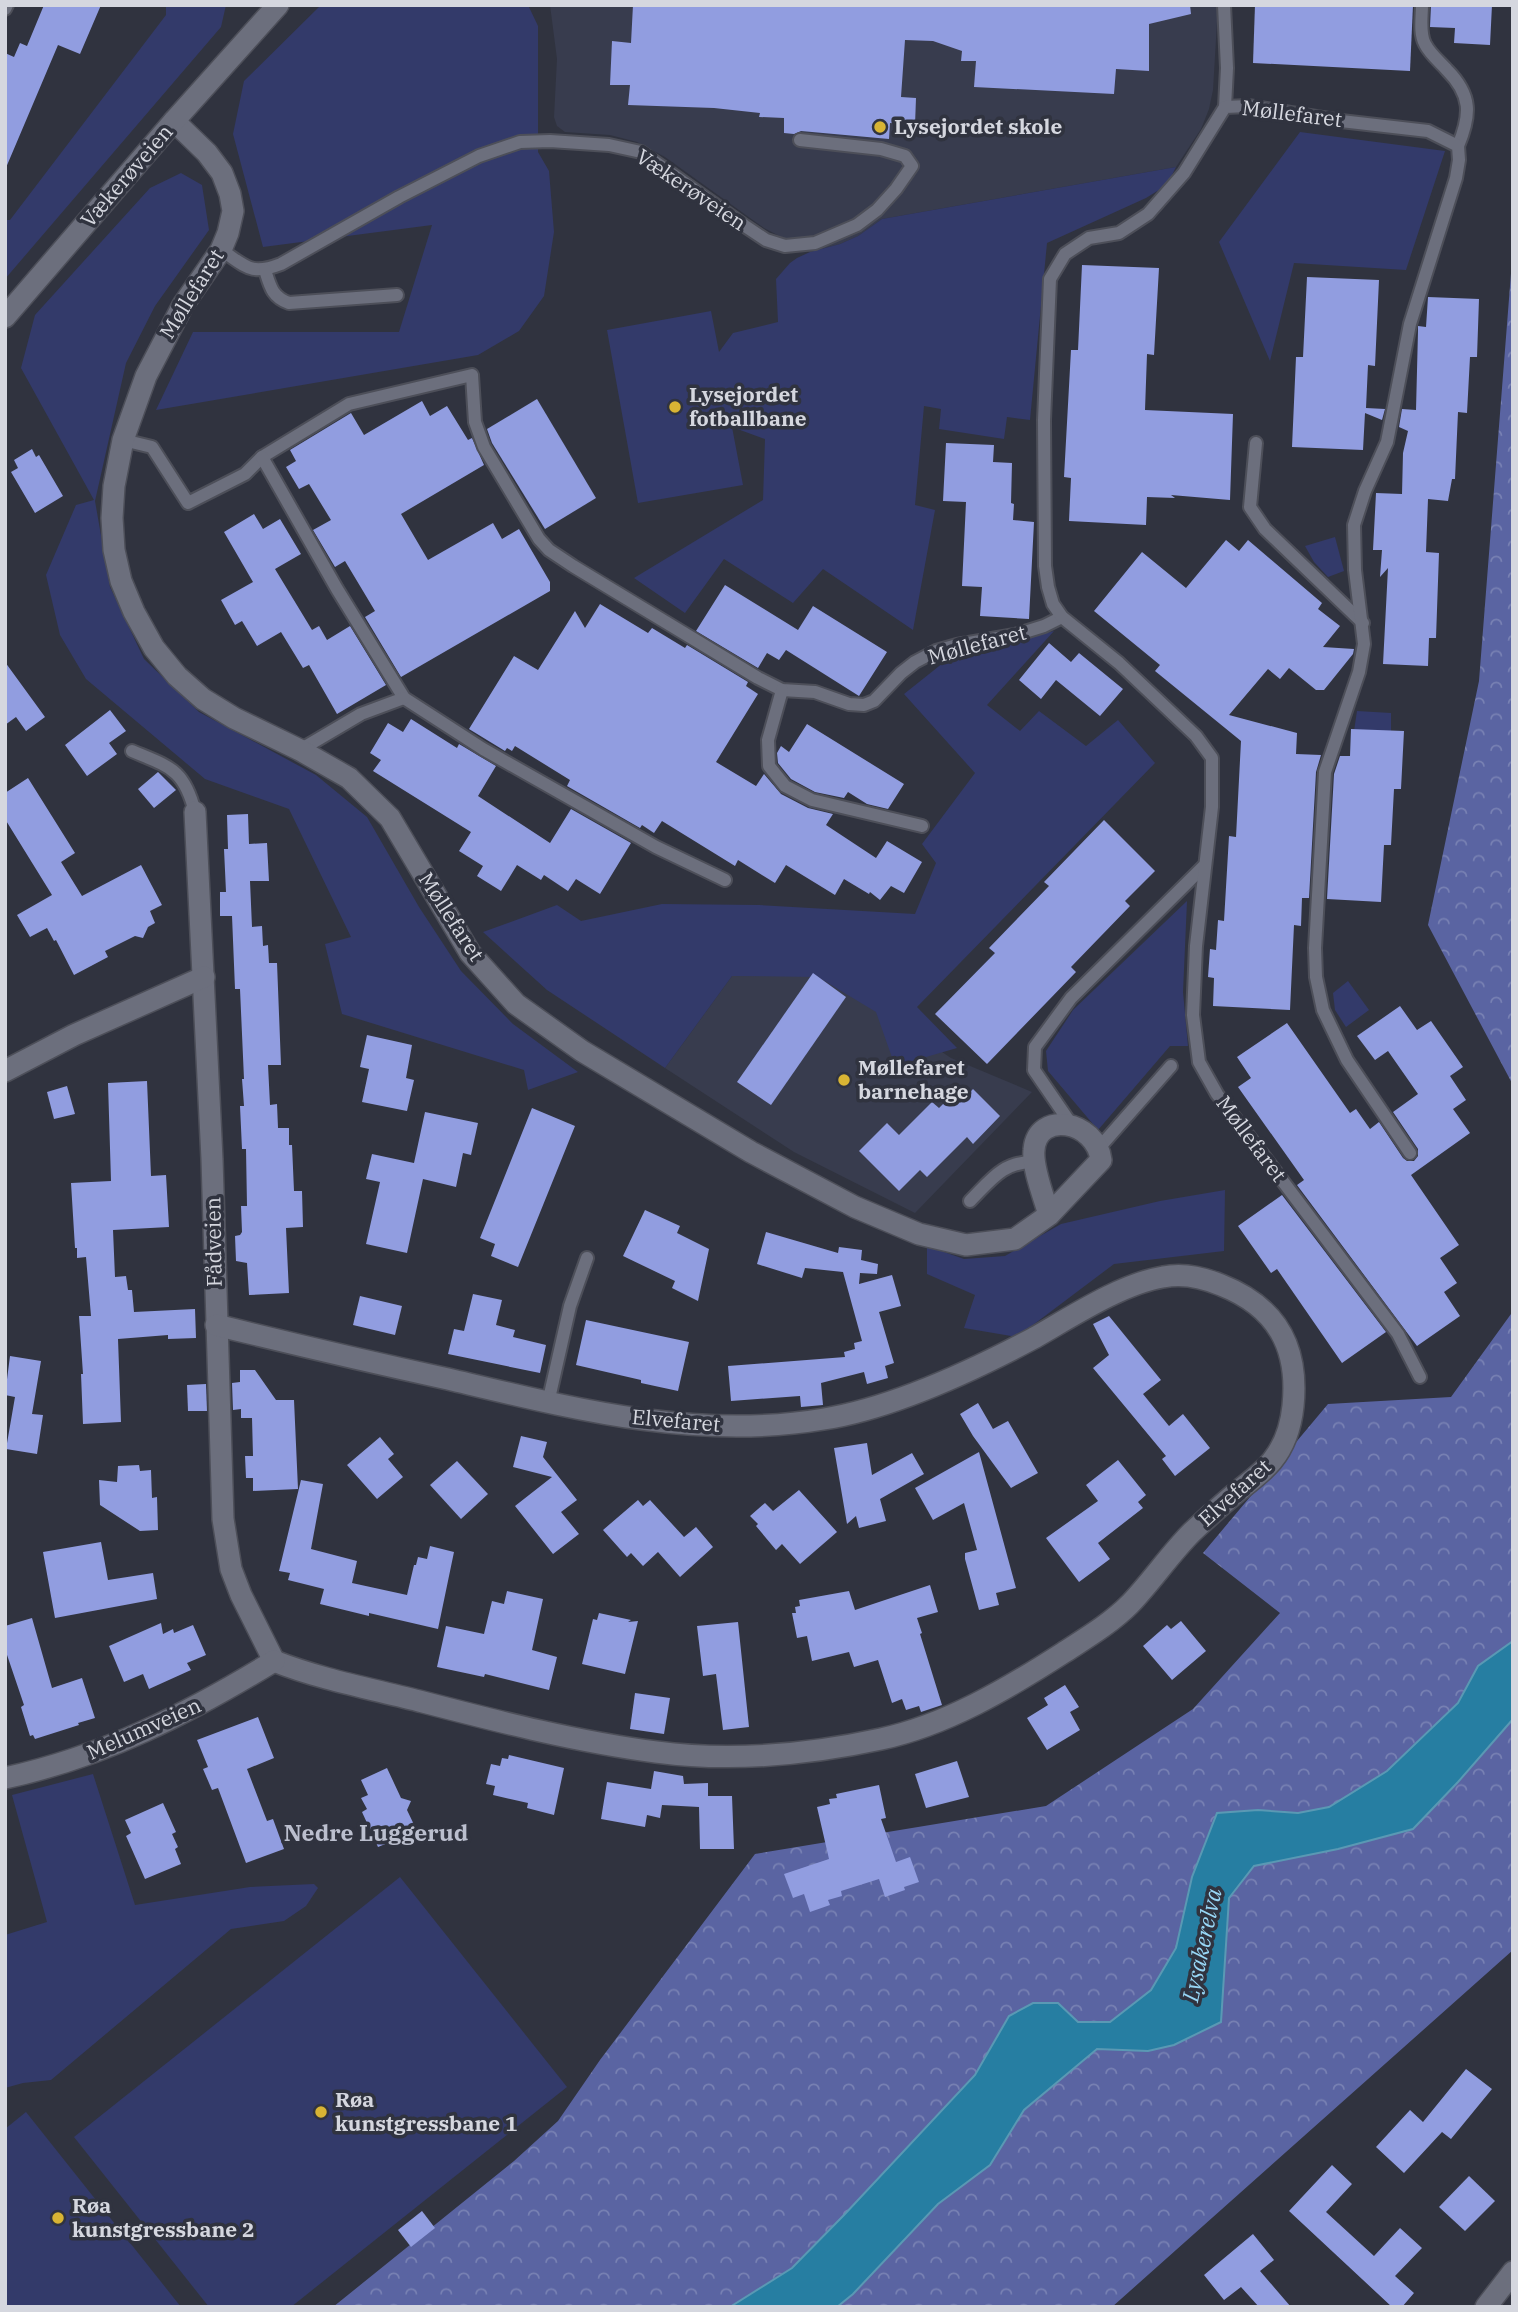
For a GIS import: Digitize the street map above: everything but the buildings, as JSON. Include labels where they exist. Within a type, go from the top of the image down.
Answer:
[{"type":"street","name":"Vækerøveien","points":[[5,317],[278,5]]},
{"type":"street","name":"Møllefaret","points":[[174,121],[207,153],[222,173],[233,211],[228,233],[220,250],[183,305],[146,376],[123,440],[114,486],[112,518],[114,550],[125,591],[154,648],[177,676],[203,699],[234,718],[300,750],[349,778],[390,818],[470,953],[516,1004],[582,1051],[751,1152],[855,1207],[919,1234],[966,1245],[1015,1239],[1049,1215],[1101,1160],[1099,1148]]},
{"type":"street","name":"Fådveien","points":[[195,812],[212,1159],[223,1519],[231,1569],[274,1661]]},
{"type":"street","points":[[5,1071],[74,1035],[204,977]]},
{"type":"street","points":[[1049,1215],[1035,1162],[1034,1149],[1038,1138],[1045,1130],[1055,1125],[1070,1125],[1088,1134],[1099,1148]]},
{"type":"street","name":"Elvefaret","points":[[216,1325],[548,1403],[624,1417],[695,1425],[756,1426],[829,1419],[870,1408],[973,1368],[1109,1298],[1152,1279],[1169,1275],[1202,1278],[1242,1295],[1269,1316],[1281,1331],[1289,1346],[1294,1368],[1295,1389],[1291,1419],[1286,1438],[1275,1458],[1188,1536],[1129,1605],[1108,1623],[1034,1672],[987,1698],[939,1721],[887,1738],[809,1753],[778,1755],[705,1756],[659,1752],[589,1741],[472,1715],[305,1673],[274,1661]]},
{"type":"street","name":"Melumveien","points":[[5,1778],[98,1752],[160,1726],[216,1697],[274,1661]]},
{"type":"street","points":[[1486,2307],[1513,2272]]},
{"type":"lane","points":[[1224,5],[1227,68],[1225,107]]},
{"type":"lane","points":[[1410,1153],[1347,1060],[1323,1010],[1316,977],[1315,948],[1325,772],[1359,672],[1364,644],[1355,570],[1354,526],[1365,491],[1387,442],[1410,324],[1457,178],[1458,146],[1467,124],[1466,100],[1453,75],[1424,44],[1422,5]]},
{"type":"lane","name":"Møllefaret","points":[[1420,1377],[1398,1334],[1230,1111],[1199,1062],[1193,1015],[1196,946],[1212,807],[1212,758],[1196,736],[1119,663],[1062,617],[1054,604],[1045,566],[1044,420],[1050,279],[1065,254],[1089,238],[1119,233],[1148,214],[1184,173],[1225,107],[1248,106],[1428,131],[1458,146]]},
{"type":"lane","name":"Vækerøveien","points":[[265,270],[281,264],[399,197],[480,156],[520,142],[609,145],[641,152],[766,240],[785,246],[815,243],[857,225],[877,210],[912,166],[905,156],[881,149],[800,140]]},
{"type":"lane","points":[[220,250],[255,271],[265,270],[272,293],[279,300],[289,303],[397,295]]},
{"type":"lane","name":"Møllefaret","points":[[123,440],[152,447],[188,503],[245,474],[262,457],[349,404],[471,376],[475,422],[484,447],[528,524],[544,544],[573,566],[782,690],[815,692],[849,704],[864,705],[874,701],[915,662],[936,651],[1015,635],[1062,617]]},
{"type":"lane","points":[[1256,443],[1250,507],[1265,529],[1363,623]]},
{"type":"lane","points":[[262,457],[337,589],[404,698],[495,756],[656,847],[725,880]]},
{"type":"lane","points":[[782,690],[768,740],[769,766],[785,786],[812,800],[922,826]]},
{"type":"lane","points":[[300,750],[361,714],[404,698]]},
{"type":"lane","points":[[132,751],[173,769],[190,791],[195,812]]},
{"type":"lane","points":[[1070,1125],[1034,1070],[1035,1047],[1072,998],[1205,865]]},
{"type":"lane","points":[[1099,1148],[1171,1066]]},
{"type":"lane","points":[[970,1200],[999,1171],[1011,1164],[1035,1162]]},
{"type":"lane","points":[[548,1403],[570,1306],[587,1258]]},
{"type":"shaded area","points":[[166,5],[226,5],[221,27],[5,279],[5,220],[10,220],[166,15]]},
{"type":"shaded area","points":[[321,5],[528,5],[538,26],[538,152],[549,171],[554,232],[544,296],[519,331],[478,355],[156,410],[193,332],[399,332],[432,225],[263,247],[233,134],[244,81]]},
{"type":"shaded area","name":"Lysejordet skole","points":[[550,5],[1218,5],[1213,90],[1201,129],[1176,167],[882,219],[858,236],[810,252],[764,228],[665,157],[637,142],[610,135],[565,132],[557,126],[554,117],[557,59]]},
{"type":"shaded area","points":[[1300,132],[1445,151],[1406,270],[1294,263],[1270,361],[1219,242]]},
{"type":"shaded area","points":[[1176,167],[1167,185],[1146,198],[1047,243],[1030,420],[1007,417],[1004,439],[939,429],[941,409],[924,406],[915,505],[935,510],[913,630],[823,569],[793,603],[724,559],[685,613],[634,578],[763,500],[765,439],[732,427],[743,485],[638,503],[607,330],[711,311],[719,352],[733,333],[778,322],[776,279],[790,263],[810,252],[858,236],[882,219]]},
{"type":"shaded area","points":[[181,173],[202,185],[209,230],[155,306],[126,363],[95,501],[110,587],[144,659],[199,712],[316,775],[367,817],[419,907],[461,971],[513,1024],[578,1072],[528,1090],[524,1070],[342,1014],[325,944],[351,937],[289,809],[205,779],[86,679],[60,635],[46,575],[76,505],[94,500],[21,368],[35,315],[150,188]]},
{"type":"shaded area","points":[[1335,537],[1344,571],[1328,577],[1314,562],[1305,546]]},
{"type":"shaded area","points":[[1054,631],[987,705],[1020,731],[1039,711],[1086,746],[1118,720],[1155,763],[917,1007],[957,1048],[895,1066],[876,1012],[818,977],[732,976],[665,1068],[547,990],[483,932],[557,905],[581,921],[662,904],[759,905],[915,914],[936,863],[922,844],[975,773],[904,694],[948,659]]},
{"type":"shaded area","points":[[1357,711],[1391,713],[1391,733],[1354,731]]},
{"type":"shaded area","points":[[1187,901],[1183,992],[1188,1046],[1170,1046],[1098,1130],[1048,1071],[1046,1051],[1073,1010]]},
{"type":"shaded area","name":"Møllefaret barnehage","points":[[816,968],[951,1058],[1032,1092],[915,1213],[794,1152],[665,1068],[732,976]]},
{"type":"shaded area","points":[[1348,981],[1369,1010],[1346,1027],[1335,1010],[1333,993]]},
{"type":"shaded area","points":[[1225,1190],[1224,1251],[1114,1264],[1017,1337],[964,1328],[975,1295],[927,1274],[927,1246],[964,1259],[1005,1256],[1061,1224],[1160,1201]]},
{"type":"shaded area","points":[[93,1774],[135,1905],[250,1887],[314,1884],[318,1888],[306,1906],[284,1921],[231,1929],[51,2080],[5,2088],[5,1935],[47,1922],[12,1795]]},
{"type":"shaded area","name":"Røa kunstgressbane 1","points":[[400,1877],[567,2087],[291,2307],[209,2307],[74,2137]]},
{"type":"shaded area","name":"Røa kunstgressbane 2","points":[[26,2112],[181,2307],[5,2307],[5,2129]]},
{"type":"green space","points":[[1513,248],[1513,1085],[1428,925],[1479,681]]},
{"type":"green space","points":[[1513,1273],[1513,1950],[1112,2307],[333,2307],[514,2161],[558,2121],[600,2060],[755,1854],[1046,1806],[1193,1709],[1280,1613],[1203,1553],[1328,1404],[1451,1397],[1511,1314]]},
{"type":"water","name":"Lysakerelva","points":[[1513,1641],[1513,1719],[1413,1829],[1338,1849],[1254,1866],[1229,1898],[1221,2022],[1174,2045],[1148,2051],[1097,2049],[1024,2110],[990,2165],[938,2204],[853,2294],[837,2307],[730,2307],[792,2268],[844,2215],[975,2075],[1009,2016],[1033,2003],[1058,2003],[1078,2022],[1110,2022],[1151,1990],[1176,1948],[1192,1877],[1217,1813],[1258,1810],[1298,1813],[1329,1807],[1387,1771],[1458,1703],[1478,1666]]},
{"type":"place","name":"Lysejordet skole","points":[[880,127]]},
{"type":"place","name":"Lysejordet fotballbane","points":[[675,407]]},
{"type":"place","name":"Møllefaret barnehage","points":[[844,1080]]},
{"type":"place","name":"Røa kunstgressbane 1","points":[[321,2112]]},
{"type":"place","name":"Røa kunstgressbane 2","points":[[58,2218]]},
{"type":"district","name":"Nedre Luggerud","points":[[376,1833]]}]
